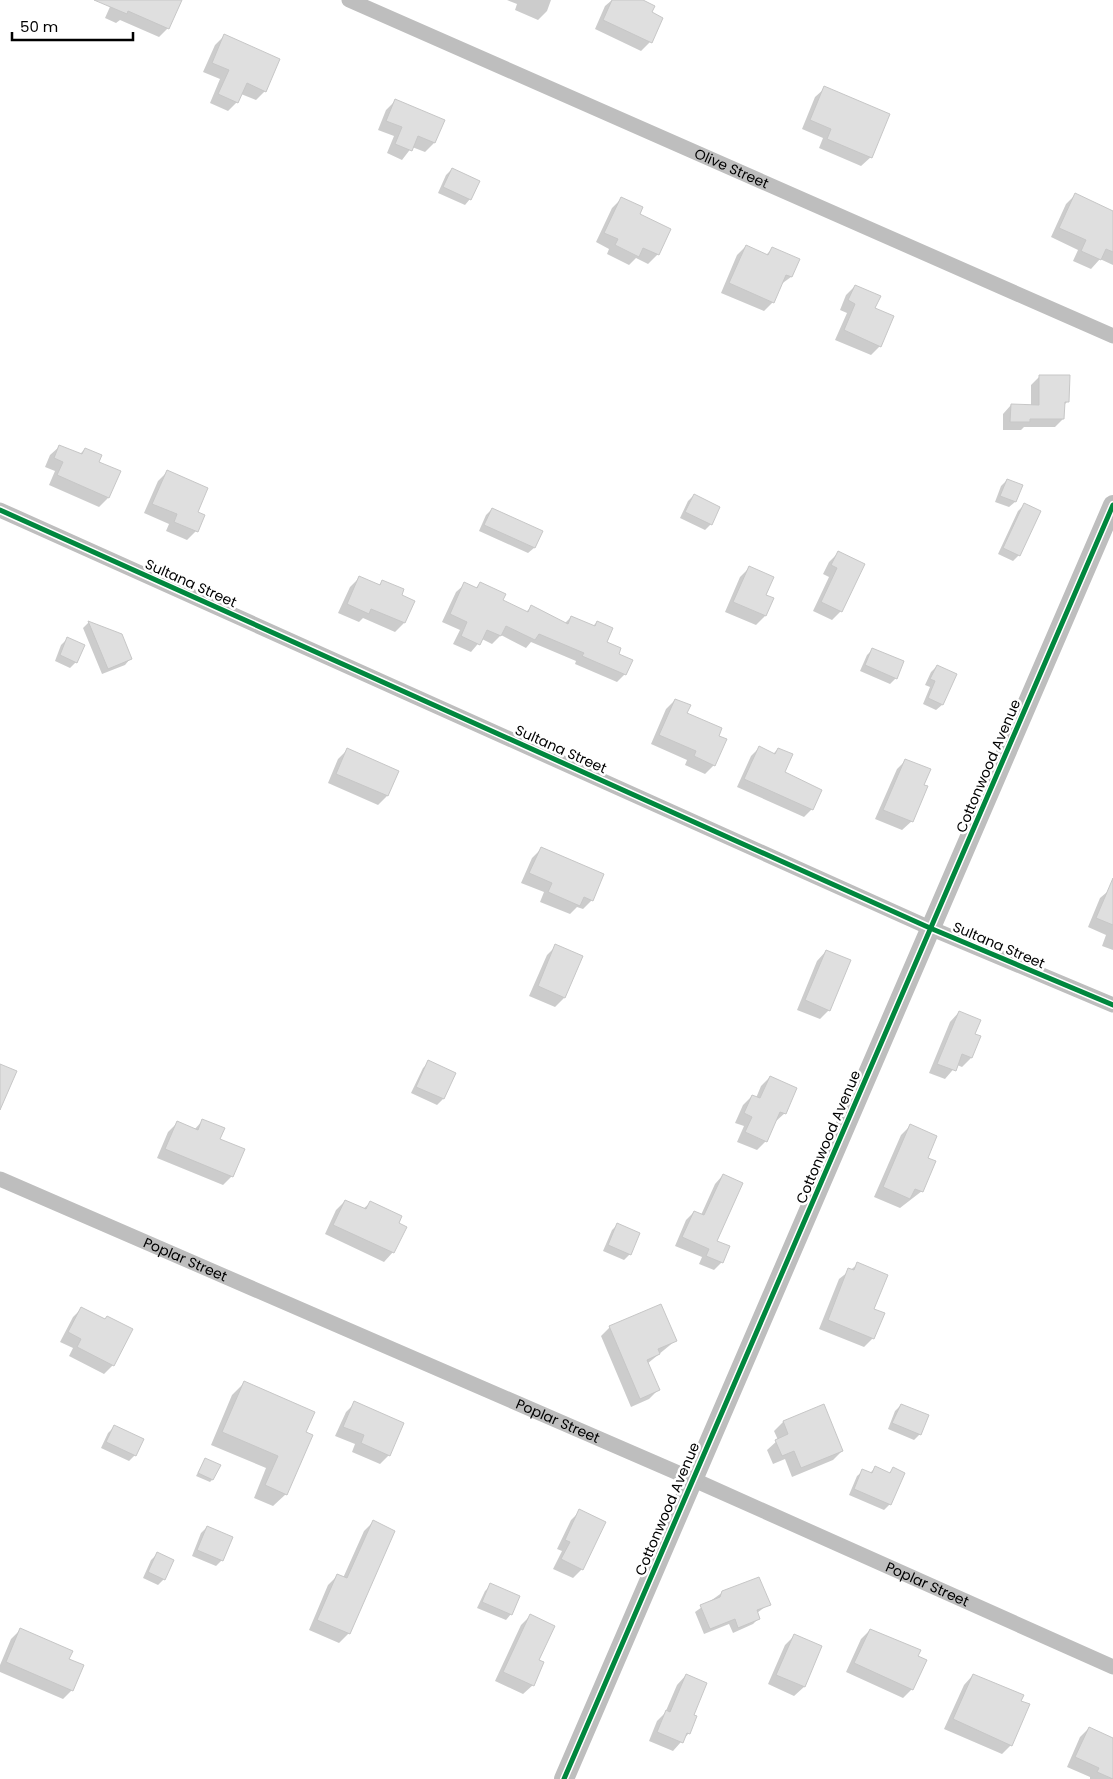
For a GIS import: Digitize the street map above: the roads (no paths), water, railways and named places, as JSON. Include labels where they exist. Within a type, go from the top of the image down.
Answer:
[{"type":"street","name":"Olive Street","points":[[349,0],[1113,336]]},
{"type":"street","name":"Cottonwood Avenue","points":[[564,1779],[1113,506]]},
{"type":"street","name":"Sultana Street","points":[[0,510],[930,928],[1113,1006]]},
{"type":"street","name":"Poplar Street","points":[[0,1179],[692,1479],[1113,1667]]}]
